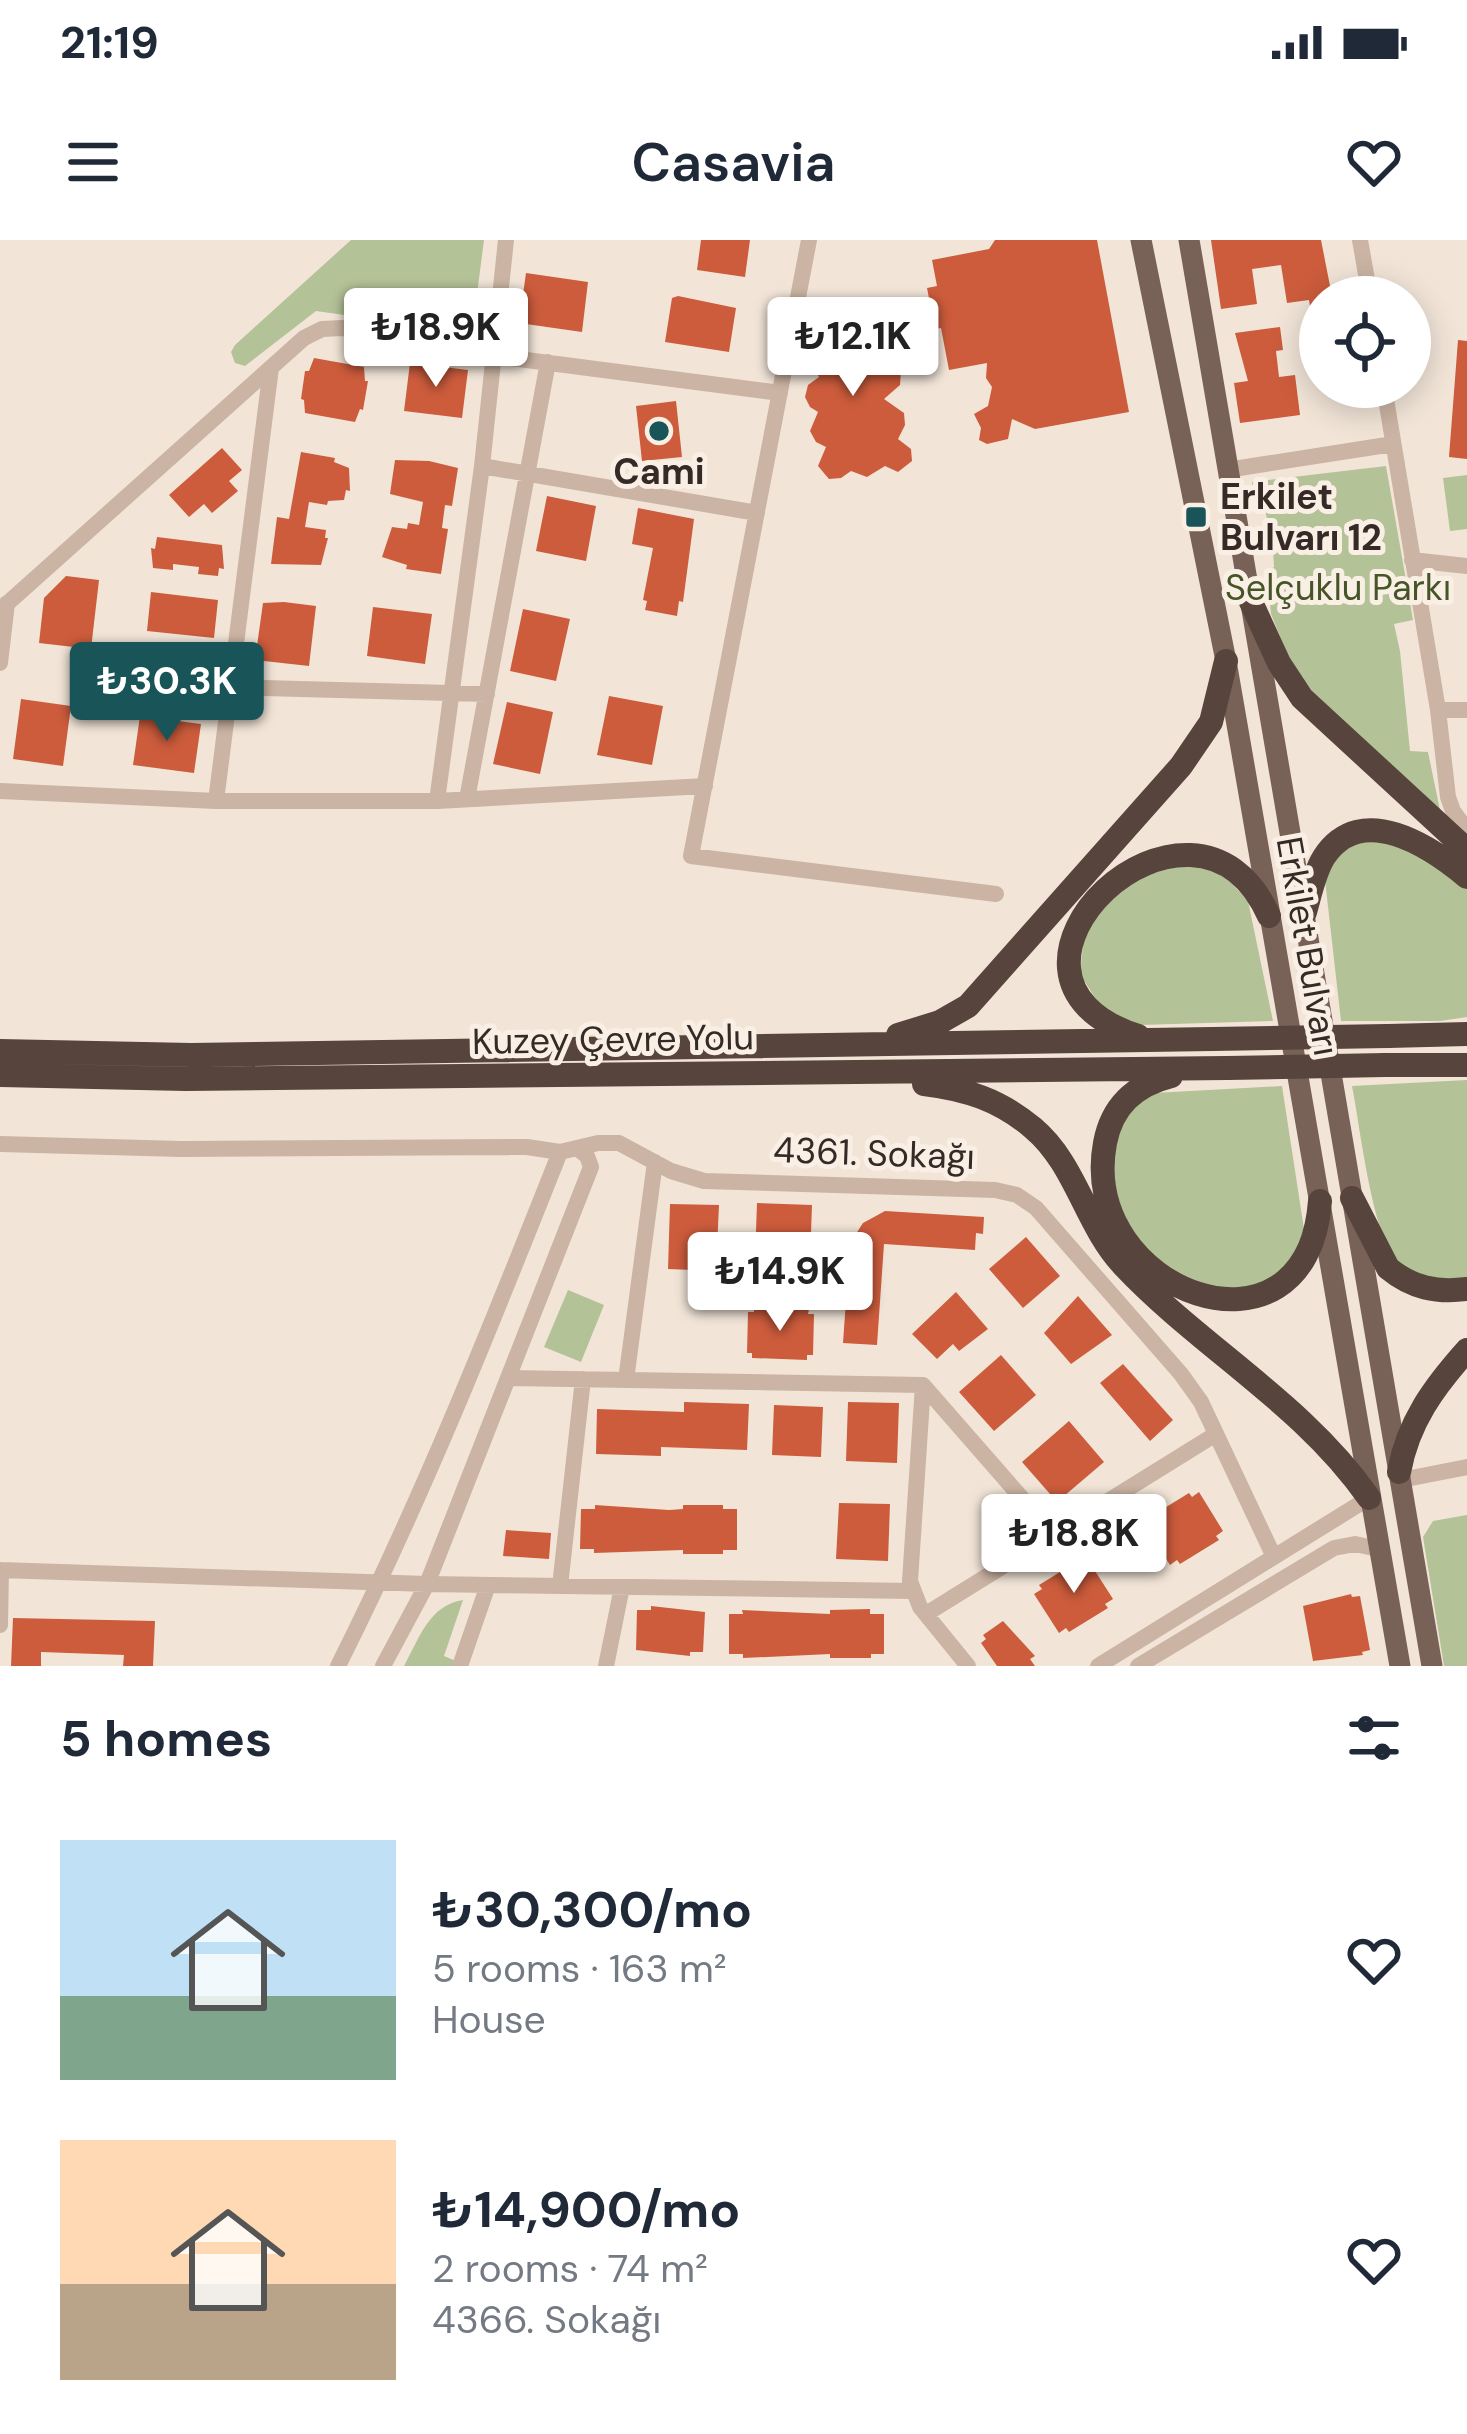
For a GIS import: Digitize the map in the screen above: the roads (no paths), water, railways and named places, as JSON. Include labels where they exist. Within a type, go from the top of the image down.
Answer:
[{"type":"highway","points":[[1245,589],[1279,663],[1316,714],[1467,850]]},
{"type":"highway","points":[[870,1044],[940,1022],[968,1006],[1192,752],[1216,707],[1226,661]]},
{"type":"highway","points":[[1305,912],[1322,860],[1340,842],[1362,832],[1386,831],[1410,838],[1436,851],[1467,878]]},
{"type":"highway","points":[[1158,1040],[1111,1024],[1077,989],[1071,944],[1093,899],[1136,868],[1196,856],[1227,867],[1245,880],[1269,916]]},
{"type":"highway","name":"Kuzey Çevre Yolu","points":[[0,1051],[191,1055],[1388,1036],[1467,1030]]},
{"type":"highway","points":[[1320,1201],[1312,1241],[1295,1273],[1280,1287],[1252,1298],[1222,1299],[1183,1289],[1156,1274],[1126,1244],[1109,1210],[1102,1179],[1106,1139],[1115,1113],[1130,1094],[1149,1083],[1227,1068],[1467,1068]]},
{"type":"highway","name":"Kuzey Çevre Yolu","points":[[0,1075],[210,1078],[1227,1068]]},
{"type":"highway","points":[[826,1073],[960,1089],[1029,1124],[1057,1155],[1119,1261],[1315,1433],[1369,1498]]},
{"type":"highway","points":[[1352,1198],[1388,1268],[1426,1288],[1467,1289]]},
{"type":"highway","points":[[1400,1476],[1404,1447],[1421,1408],[1467,1350]]},
{"type":"main road","name":"Erkilet Bulvarı","points":[[1141,240],[1226,661],[1400,1666]]},
{"type":"main road","name":"Erkilet Bulvarı","points":[[1189,240],[1432,1666]]},
{"type":"street","points":[[436,801],[496,356],[506,240]]},
{"type":"street","points":[[809,240],[692,856],[996,894]]},
{"type":"street","points":[[1360,240],[1366,276]]},
{"type":"street","points":[[0,663],[3,607],[304,338],[332,328],[496,356],[780,393]]},
{"type":"street","points":[[467,800],[548,362]]},
{"type":"street","points":[[216,801],[271,368]]},
{"type":"street","points":[[1388,408],[1448,796],[1467,830]]},
{"type":"street","points":[[1227,470],[1394,445]]},
{"type":"street","points":[[482,466],[757,513]]},
{"type":"street","points":[[1412,560],[1467,566]]},
{"type":"street","points":[[231,687],[487,694]]},
{"type":"street","points":[[1438,710],[1467,710]]},
{"type":"street","points":[[0,790],[216,801],[436,801],[705,786]]},
{"type":"street","name":"4361. Sokağı","points":[[0,1144],[569,1151],[620,1143],[687,1177],[720,1183],[995,1190],[1017,1196],[1036,1208],[1201,1402],[1274,1557]]},
{"type":"street","points":[[338,1666],[381,1581],[569,1151],[587,1156],[591,1167],[427,1585],[383,1666]]},
{"type":"street","points":[[626,1380],[655,1162]]},
{"type":"street","points":[[508,1378],[923,1385],[1054,1535]]},
{"type":"street","points":[[560,1586],[583,1379]]},
{"type":"street","points":[[923,1385],[909,1571],[913,1591],[926,1614],[968,1666]]},
{"type":"street","points":[[926,1614],[1216,1434]]},
{"type":"street","points":[[1400,1476],[1467,1467]]},
{"type":"street","points":[[1098,1666],[1369,1498]]},
{"type":"street","points":[[1138,1666],[1334,1548],[1355,1544],[1378,1549]]},
{"type":"street","points":[[0,1625],[1,1570],[427,1585],[913,1591]]},
{"type":"street","points":[[460,1666],[488,1585]]},
{"type":"street","points":[[606,1666],[622,1587]]},
{"type":"street","points":[[1172,1645],[1178,1666]]},
{"type":"place","name":"Cami","points":[[659,431]]},
{"type":"place","name":"Erkilet Bulvarı 12","points":[[1196,517]]},
{"type":"park label","name":"Selçuklu Parkı","points":[[1338,587]]}]
